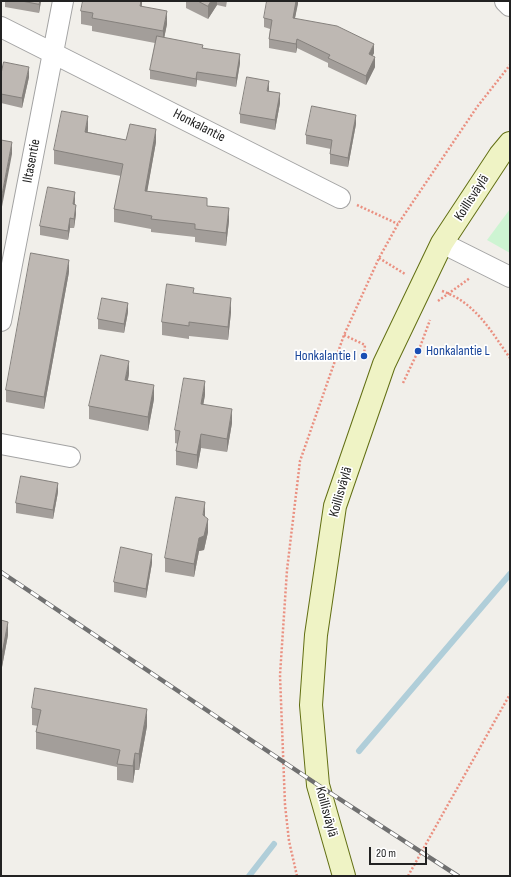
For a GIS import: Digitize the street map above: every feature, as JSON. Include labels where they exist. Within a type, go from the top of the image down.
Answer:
[{"type":"main road","name":"Koillisväylä","points":[[344,876],[318,785],[311,705],[317,627],[335,506],[384,364],[442,243],[500,155],[510,143]]},
{"type":"street","name":"Iltasentie","points":[[1,321],[63,1]]},
{"type":"street","points":[[506,1],[510,5]]},
{"type":"street","name":"Honkalantie","points":[[1,27],[340,198]]},
{"type":"street","points":[[442,243],[510,277]]},
{"type":"street","points":[[1,444],[70,456]]},
{"type":"path","points":[[340,198],[398,224]]},
{"type":"path","points":[[380,258],[423,284],[448,293],[474,308],[510,358]]},
{"type":"path","points":[[436,303],[448,293],[489,266]]},
{"type":"path","points":[[403,382],[420,347],[431,318]]},
{"type":"path","points":[[344,335],[365,345],[364,356]]},
{"type":"path","points":[[408,876],[510,694]]},
{"type":"green space","points":[[510,209],[510,253],[487,240]]},
{"type":"building","points":[[22,1],[40,1],[39,4]]},
{"type":"building","points":[[83,1],[141,1],[140,6],[167,11],[163,31],[92,18],[93,13],[81,11]]},
{"type":"building","points":[[198,1],[211,1],[208,6]]},
{"type":"building","points":[[267,1],[296,1],[293,18],[337,26],[374,44],[369,54],[375,57],[366,76],[328,58],[330,55],[297,39],[296,44],[269,39],[272,20],[264,18]]},
{"type":"building","points":[[157,36],[203,45],[202,48],[240,54],[236,78],[197,72],[196,79],[150,70]]},
{"type":"building","points":[[4,62],[29,67],[22,98],[1,94],[1,74]]},
{"type":"building","points":[[247,77],[269,81],[267,91],[280,93],[275,120],[240,114]]},
{"type":"building","points":[[312,106],[356,115],[348,158],[330,154],[332,140],[306,135]]},
{"type":"building","points":[[62,111],[88,116],[85,132],[126,140],[130,124],[156,129],[145,191],[207,198],[207,206],[229,208],[226,233],[195,229],[195,224],[151,219],[152,216],[114,209],[123,164],[54,150]]},
{"type":"building","points":[[1,140],[12,142],[1,200]]},
{"type":"building","points":[[48,187],[75,192],[73,204],[76,205],[74,219],[70,218],[68,231],[40,226]]},
{"type":"building","points":[[31,253],[69,260],[44,397],[6,390]]},
{"type":"building","points":[[167,284],[194,288],[193,293],[231,298],[228,327],[189,322],[189,326],[162,322]]},
{"type":"building","points":[[102,298],[128,303],[124,324],[98,319]]},
{"type":"building","points":[[101,355],[129,361],[125,380],[154,385],[148,417],[89,406]]},
{"type":"building","points":[[184,378],[205,381],[201,404],[232,409],[227,439],[201,434],[197,455],[176,451],[180,431],[175,430]]},
{"type":"building","points":[[21,476],[58,483],[53,510],[16,503]]},
{"type":"building","points":[[176,497],[205,502],[203,515],[208,519],[204,536],[199,538],[194,564],[165,558]]},
{"type":"building","points":[[121,547],[152,554],[146,589],[114,582]]},
{"type":"building","points":[[1,620],[8,622],[2,654],[1,653]]},
{"type":"building","points":[[35,688],[147,709],[139,754],[135,753],[133,766],[117,764],[120,750],[36,732],[41,710],[32,708]]},
{"type":"waterway","points":[[359,751],[510,574]]},
{"type":"waterway","points":[[249,876],[274,844]]},
{"type":"railway","points":[[1,572],[318,785],[458,876]]},
{"type":"place","name":"Honkalantie L","points":[[418,351]]},
{"type":"place","name":"Honkalantie I","points":[[364,356]]}]
